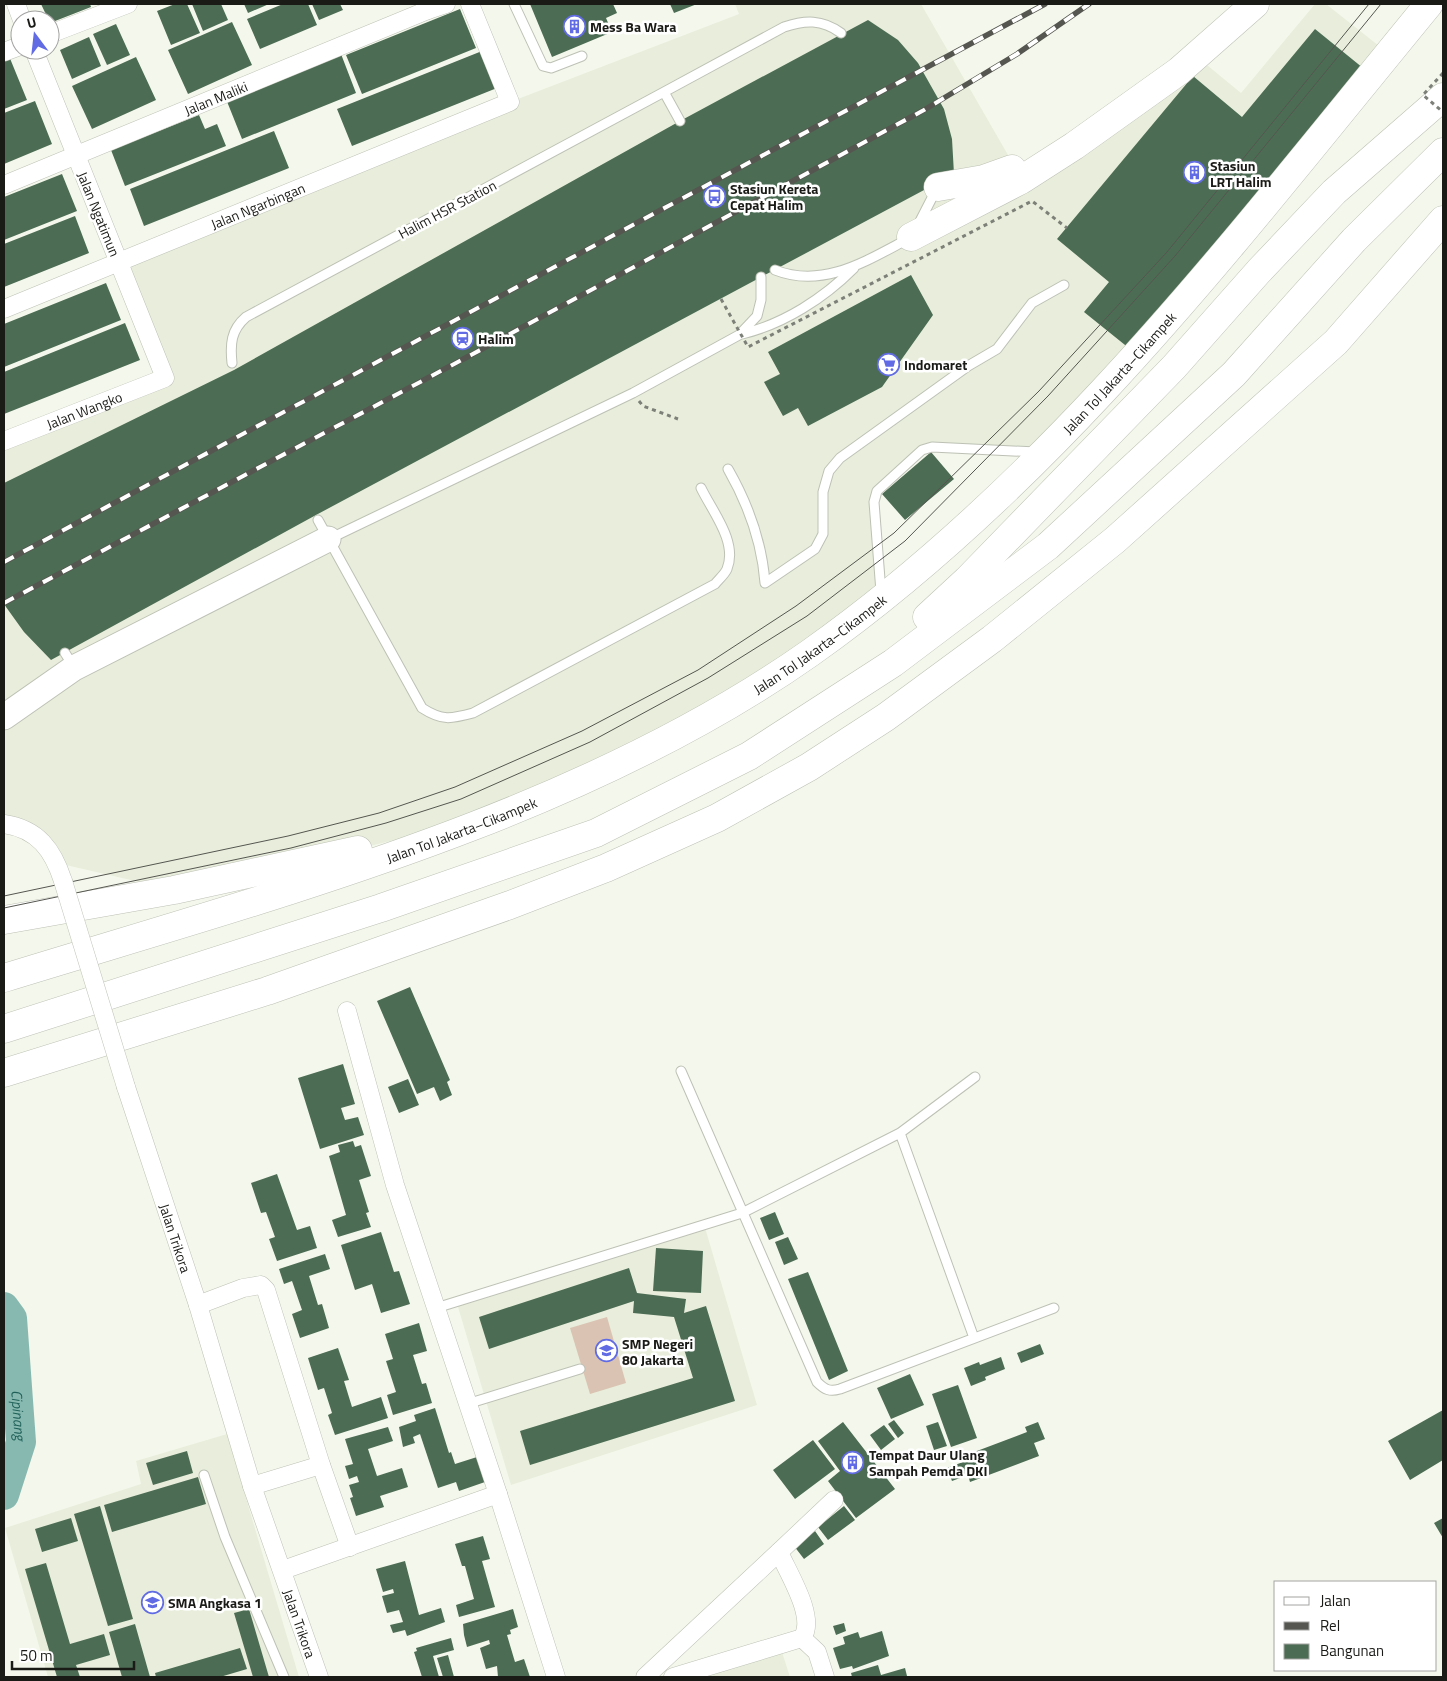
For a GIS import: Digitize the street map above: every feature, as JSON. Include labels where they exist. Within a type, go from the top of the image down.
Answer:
[{"type":"highway","points":[[937,185],[984,180],[1015,168],[1122,92],[1167,57],[1227,4]]},
{"type":"highway","points":[[911,237],[1021,180],[1074,146],[1179,71],[1254,4]]},
{"type":"highway","name":"Jalan Tol Jakarta–Cikampek","points":[[4,978],[380,860],[503,814],[624,760],[704,718],[807,655],[881,600],[1044,452],[1167,320],[1429,4]]},
{"type":"highway","points":[[866,679],[886,655],[967,580],[1174,367],[1258,271],[1334,192],[1443,97]]},
{"type":"highway","points":[[4,1028],[381,908],[596,833],[748,756],[809,719],[866,679],[893,663],[1048,546],[1234,374],[1354,240],[1443,152]]},
{"type":"highway","points":[[4,1073],[267,991],[606,868],[717,818],[808,766],[886,716],[992,639],[1115,540],[1336,342],[1443,220]]},
{"type":"highway","points":[[4,920],[164,892],[282,867],[503,814]]},
{"type":"street","points":[[60,30],[128,4]]},
{"type":"street","name":"Jalan Maliki","points":[[4,185],[427,7],[446,4]]},
{"type":"street","name":"Jalan Ngarbingan","points":[[4,308],[510,102],[470,4]]},
{"type":"street","name":"Jalan Ngatimun","points":[[38,60],[165,378]]},
{"type":"street","name":"Jalan Wangko","points":[[4,441],[165,378]]},
{"type":"street","points":[[4,717],[70,661],[323,530]]},
{"type":"street","points":[[4,732],[51,701],[70,661]]},
{"type":"street","name":"Jalan Trikora","points":[[4,824],[29,831],[41,840],[50,850],[63,881],[126,1086],[198,1305],[252,1486],[319,1677]]},
{"type":"street","points":[[347,1011],[395,1185],[498,1494],[556,1677]]},
{"type":"street","points":[[198,1305],[250,1285],[264,1287],[321,1465],[350,1548]]},
{"type":"street","points":[[252,1486],[321,1465]]},
{"type":"street","points":[[282,1570],[350,1548],[498,1494]]},
{"type":"street","points":[[646,1677],[834,1500]]},
{"type":"street","points":[[673,1677],[802,1638],[807,1630],[807,1617],[779,1552]]},
{"type":"street","points":[[802,1638],[817,1652],[826,1677]]},
{"type":"lane","points":[[514,4],[543,66],[551,68],[582,56]]},
{"type":"lane","name":"Halim HSR Station","points":[[232,363],[231,340],[234,330],[246,317],[790,25],[819,22],[832,26],[841,32]]},
{"type":"lane","points":[[664,92],[680,120]]},
{"type":"lane","points":[[775,270],[806,278],[834,273],[856,266],[911,237],[937,185]]},
{"type":"lane","points":[[702,488],[727,538],[731,554],[727,570],[715,584],[473,713],[455,718],[437,717],[422,708],[323,530],[633,393],[740,335],[763,328],[808,304],[840,282],[856,266]]},
{"type":"lane","points":[[740,335],[757,316],[761,300],[761,277]]},
{"type":"lane","points":[[728,469],[740,489],[763,554],[765,583],[815,549],[823,534],[823,492],[829,471],[840,458],[968,366],[997,349],[1032,303],[1064,285]]},
{"type":"lane","points":[[881,600],[874,502],[877,490],[922,450],[932,447],[1044,452]]},
{"type":"lane","points":[[681,1071],[817,1382],[825,1389],[829,1391],[840,1389],[1054,1308]]},
{"type":"lane","points":[[436,1308],[742,1213],[900,1133],[975,1077]]},
{"type":"lane","points":[[900,1133],[974,1338]]},
{"type":"lane","points":[[467,1404],[580,1369]]},
{"type":"lane","points":[[204,1475],[225,1537],[284,1677]]},
{"type":"path","points":[[1443,73],[1423,95],[1443,112]]},
{"type":"path","points":[[721,299],[748,347],[1032,201],[1067,228]]},
{"type":"path","points":[[633,393],[644,406],[678,419]]},
{"type":"shaded area","points":[[735,4],[921,4],[1015,167],[1196,56],[1241,93],[1315,4],[1326,4],[1388,53],[1044,452],[932,447],[877,490],[881,600],[807,655],[503,814],[282,867],[174,890],[57,863],[4,824],[4,441],[164,378],[119,261],[510,102],[739,14]]},
{"type":"shaded area","name":"SMP Negeri 80 Jakarta","points":[[704,1224],[757,1405],[511,1485],[455,1297]]},
{"type":"shaded area","points":[[607,1317],[626,1383],[590,1394],[570,1328]]},
{"type":"shaded area","name":"SMA Angkasa 1","points":[[227,1434],[299,1677],[48,1677],[5,1528],[141,1484],[136,1461]]},
{"type":"shaded area","points":[[782,1652],[790,1677],[694,1677]]},
{"type":"building","points":[[41,4],[90,4],[91,7],[60,19],[60,10],[44,10]]},
{"type":"building","points":[[175,4],[187,4],[200,33],[171,45],[157,11]]},
{"type":"building","points":[[192,4],[221,4],[228,20],[203,31]]},
{"type":"building","points":[[244,4],[269,4],[248,13]]},
{"type":"building","points":[[283,4],[308,4],[317,25],[260,49],[247,19]]},
{"type":"building","points":[[312,4],[340,4],[343,10],[319,20]]},
{"type":"building","name":"Mess Ba Wara","points":[[530,4],[613,4],[617,13],[606,18],[612,32],[552,57]]},
{"type":"building","name":"Mess Ba Wara","points":[[670,4],[697,4],[674,13]]},
{"type":"building","points":[[460,9],[476,48],[362,94],[346,55]]},
{"type":"building","points":[[868,20],[898,40],[918,63],[944,109],[952,139],[954,174],[316,515],[51,660],[24,632],[6,607],[4,603],[4,483],[234,370],[680,121]]},
{"type":"building","points":[[232,22],[252,65],[188,94],[168,50]]},
{"type":"building","points":[[116,24],[130,55],[107,65],[93,34]]},
{"type":"building","name":"Stasiun LRT Halim","points":[[1315,29],[1363,68],[1130,349],[1084,312],[1109,282],[1057,239],[1193,76],[1242,117]]},
{"type":"building","points":[[89,37],[101,66],[72,79],[60,50]]},
{"type":"building","points":[[482,51],[497,88],[352,146],[337,109]]},
{"type":"building","points":[[341,54],[356,93],[242,139],[226,99]]},
{"type":"building","points":[[9,56],[27,100],[4,109],[4,59]]},
{"type":"building","points":[[136,57],[156,100],[92,129],[72,86]]},
{"type":"building","points":[[35,101],[52,144],[4,164],[4,113]]},
{"type":"building","points":[[199,115],[205,129],[217,124],[226,146],[125,186],[111,150]]},
{"type":"building","points":[[274,131],[289,168],[144,226],[130,189]]},
{"type":"building","points":[[62,174],[77,211],[4,240],[4,197]]},
{"type":"building","points":[[75,216],[89,253],[4,287],[4,244]]},
{"type":"building","points":[[911,275],[933,315],[882,387],[808,426],[798,408],[783,416],[764,382],[780,374],[768,352]]},
{"type":"building","points":[[106,283],[121,320],[4,367],[4,324]]},
{"type":"building","points":[[125,323],[140,360],[4,414],[4,372]]},
{"type":"building","points":[[931,452],[954,479],[905,520],[882,494]]},
{"type":"building","points":[[410,987],[450,1080],[447,1082],[452,1095],[440,1101],[434,1087],[417,1094],[377,1001]]},
{"type":"building","points":[[343,1064],[355,1104],[341,1108],[345,1120],[358,1117],[364,1135],[320,1149],[298,1078]]},
{"type":"building","points":[[408,1079],[419,1105],[399,1113],[388,1087]]},
{"type":"building","points":[[353,1141],[355,1147],[361,1145],[371,1176],[359,1180],[369,1212],[366,1213],[371,1227],[338,1237],[332,1220],[346,1215],[329,1156],[340,1152],[338,1145]]},
{"type":"building","points":[[277,1174],[297,1230],[310,1226],[317,1248],[277,1261],[269,1239],[275,1237],[266,1212],[261,1213],[251,1183]]},
{"type":"building","points":[[775,1212],[784,1234],[769,1240],[760,1218]]},
{"type":"building","points":[[381,1232],[394,1272],[399,1271],[410,1304],[381,1313],[372,1284],[355,1290],[341,1245]]},
{"type":"building","points":[[788,1237],[798,1259],[784,1265],[775,1242]]},
{"type":"building","points":[[656,1248],[703,1251],[701,1293],[653,1291]]},
{"type":"building","points":[[325,1254],[330,1269],[309,1276],[318,1305],[322,1304],[329,1328],[300,1338],[292,1314],[302,1310],[292,1281],[284,1284],[279,1269]]},
{"type":"building","points":[[629,1268],[637,1293],[686,1299],[684,1313],[706,1306],[735,1401],[530,1465],[520,1431],[693,1378],[674,1317],[633,1313],[634,1301],[489,1349],[479,1317]]},
{"type":"building","points":[[808,1272],[848,1371],[829,1380],[788,1279]]},
{"type":"building","points":[[419,1323],[427,1351],[413,1355],[422,1384],[426,1383],[432,1403],[393,1415],[387,1395],[396,1392],[386,1361],[393,1359],[385,1334]]},
{"type":"building","points":[[1040,1344],[1044,1354],[1021,1363],[1017,1353]]},
{"type":"building","points":[[338,1348],[349,1380],[344,1381],[352,1407],[381,1397],[388,1418],[335,1435],[328,1415],[332,1413],[324,1388],[318,1390],[308,1358]]},
{"type":"building","points":[[1001,1357],[1005,1369],[985,1377],[986,1380],[971,1386],[964,1368],[979,1362],[980,1365]]},
{"type":"building","points":[[910,1374],[924,1405],[891,1419],[877,1388]]},
{"type":"building","points":[[958,1385],[977,1438],[951,1447],[932,1394]]},
{"type":"building","points":[[435,1408],[449,1453],[451,1452],[455,1464],[477,1457],[485,1482],[459,1491],[456,1482],[438,1488],[420,1434],[413,1437],[415,1443],[403,1447],[399,1427],[416,1421],[414,1415]]},
{"type":"building","points":[[1443,1410],[1443,1460],[1410,1480],[1388,1441]]},
{"type":"building","points":[[894,1420],[904,1433],[898,1438],[888,1424]]},
{"type":"building","name":"Tempat Daur Ulang Sampah Pemda DKI","points":[[843,1422],[895,1489],[856,1518],[828,1481],[840,1471],[818,1441]]},
{"type":"building","points":[[938,1422],[947,1446],[934,1450],[926,1426]]},
{"type":"building","points":[[1038,1422],[1045,1439],[1034,1443],[1039,1456],[970,1482],[968,1475],[952,1481],[947,1468],[963,1462],[961,1457],[1027,1432],[1025,1427]]},
{"type":"building","points":[[884,1425],[895,1439],[881,1450],[870,1435]]},
{"type":"building","points":[[388,1427],[393,1441],[368,1449],[377,1476],[402,1468],[408,1487],[380,1496],[384,1507],[356,1516],[350,1498],[353,1497],[349,1485],[359,1482],[357,1476],[349,1479],[345,1466],[353,1464],[345,1439]]},
{"type":"building","points":[[813,1440],[835,1469],[795,1499],[773,1470]]},
{"type":"building","points":[[187,1451],[193,1473],[153,1485],[146,1463]]},
{"type":"building","points":[[198,1477],[206,1504],[112,1532],[104,1505]]},
{"type":"building","points":[[100,1506],[133,1619],[108,1626],[74,1514]]},
{"type":"building","points":[[844,1506],[855,1520],[828,1540],[818,1527]]},
{"type":"building","points":[[71,1518],[78,1541],[42,1552],[35,1529]]},
{"type":"building","points":[[1443,1518],[1443,1538],[1434,1523]]},
{"type":"building","points":[[815,1531],[824,1544],[804,1559],[794,1546]]},
{"type":"building","points":[[483,1536],[490,1559],[482,1561],[495,1607],[459,1617],[456,1605],[474,1599],[465,1566],[462,1566],[455,1544]]},
{"type":"building","points":[[405,1561],[419,1615],[441,1608],[445,1622],[407,1636],[405,1630],[393,1633],[390,1625],[403,1622],[399,1610],[387,1613],[382,1596],[394,1593],[393,1589],[383,1592],[376,1569]]},
{"type":"building","points":[[46,1563],[70,1644],[104,1634],[110,1655],[76,1665],[80,1677],[57,1677],[25,1569]]},
{"type":"building","points":[[249,1609],[269,1677],[253,1677],[234,1613]]},
{"type":"building","points":[[513,1609],[518,1627],[510,1630],[511,1634],[507,1635],[515,1662],[524,1659],[530,1677],[498,1677],[497,1666],[486,1669],[480,1648],[490,1644],[489,1640],[467,1647],[464,1635],[463,1624]]},
{"type":"building","points":[[844,1623],[846,1631],[836,1635],[833,1626]]},
{"type":"building","points":[[135,1624],[150,1677],[122,1677],[109,1632]]},
{"type":"building","points":[[882,1631],[889,1656],[853,1669],[852,1666],[840,1669],[833,1648],[845,1644],[843,1637],[858,1632],[860,1638]]},
{"type":"building","points":[[451,1638],[454,1650],[433,1656],[439,1677],[422,1677],[414,1652],[417,1651],[416,1648]]},
{"type":"building","points":[[240,1648],[247,1669],[220,1677],[156,1677],[155,1673]]},
{"type":"building","points":[[448,1655],[454,1677],[443,1677],[437,1658]]},
{"type":"building","points":[[878,1665],[881,1675],[905,1668],[907,1676],[852,1677],[851,1673]]},
{"type":"waterway","name":"Cipinang","points":[[4,1307],[12,1318],[21,1442],[4,1495]]},
{"type":"tram line","points":[[4,896],[288,836],[379,813],[455,787],[582,731],[698,670],[796,606],[894,533],[1039,391],[1167,252],[1369,4]]},
{"type":"tram line","points":[[4,908],[291,848],[386,823],[461,799],[590,742],[708,678],[807,616],[905,541],[1048,396],[1175,256],[1381,4]]},
{"type":"railway","points":[[4,562],[1045,4]]},
{"type":"railway","points":[[4,603],[471,355],[924,110],[1017,54],[1089,4]]},
{"type":"place","name":"Mess Ba Wara","points":[[574,26]]},
{"type":"place","name":"Stasiun LRT Halim","points":[[1194,173]]},
{"type":"place","name":"Stasiun Kereta Cepat Halim","points":[[714,196]]},
{"type":"place","name":"Halim","points":[[462,338]]},
{"type":"place","name":"Indomaret","points":[[888,364]]},
{"type":"place","name":"SMP Negeri 80 Jakarta","points":[[606,1351]]},
{"type":"place","name":"Tempat Daur Ulang Sampah Pemda DKI","points":[[853,1462]]},
{"type":"place","name":"SMA Angkasa 1","points":[[152,1602]]}]
